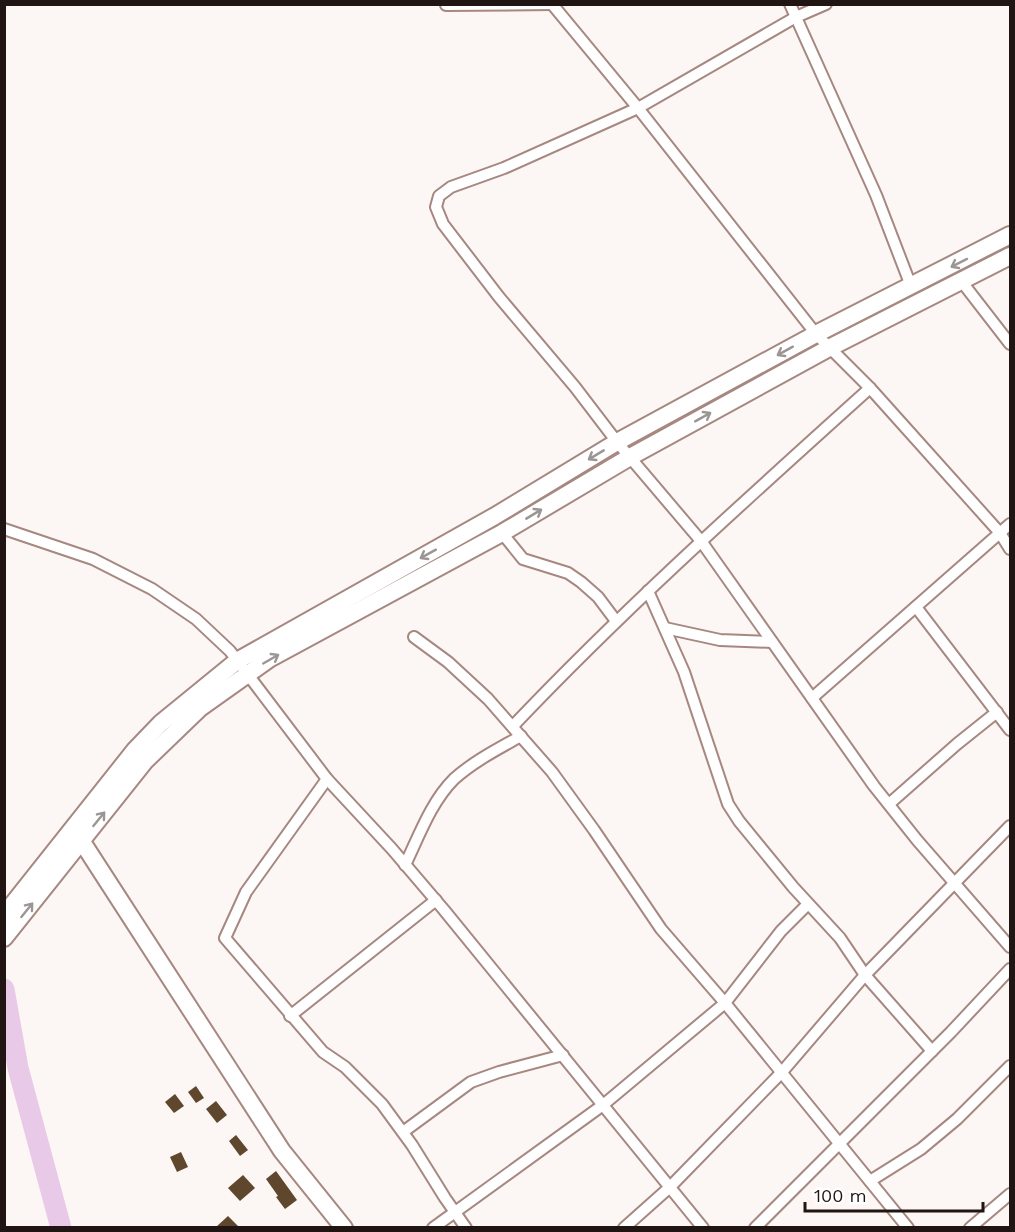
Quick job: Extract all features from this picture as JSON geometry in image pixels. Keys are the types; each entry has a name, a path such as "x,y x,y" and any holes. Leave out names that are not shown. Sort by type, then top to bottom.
{"main road":[{"path":"4,938 135,750 161,723 242,668 617,442 816,334 1011,235"},
{"path":"242,668 269,659 502,533 630,457 829,348 1011,256"},
{"path":"78,834 282,1151 344,1227"},
{"path":"4,915 47,874"}],"street":[{"path":"790,4 876,195 911,286"},
{"path":"826,4 796,17 638,108 504,168 452,187 439,196 436,207 443,224 499,297 701,541 889,804 954,884 1011,947"},
{"path":"446,5 552,5 638,108 816,334 870,388 1000,533 1011,549"},
{"path":"962,282 1011,344"},
{"path":"513,726 616,621 870,388"},
{"path":"812,698 1011,524"},
{"path":"4,529 93,559 152,590 196,619 230,651 327,779 436,900 703,1227"},
{"path":"502,533 523,559 568,573 582,582 598,597 616,621"},
{"path":"648,591 684,672 728,804 739,821 808,904 840,938 865,975 932,1051"},
{"path":"916,607 1011,730"},
{"path":"664,628 720,640 772,642"},
{"path":"414,638 447,662 488,699 521,735 552,772 594,830 661,929 725,1003 908,1227"},
{"path":"889,804 957,744 998,712"},
{"path":"405,865 431,809 452,781 475,762 521,735"},
{"path":"327,779 246,892 225,938 323,1052 345,1067 382,1104 466,1227"},
{"path":"624,1227 670,1186 782,1072 865,975 1011,826"},
{"path":"290,1016 436,900"},
{"path":"433,1227 603,1105 725,1003 781,931 808,904"},
{"path":"755,1227 1011,969"},
{"path":"403,1132 471,1082 563,1055"},
{"path":"870,1181 921,1149 957,1119 1011,1066"},
{"path":"970,1227 1011,1194"}],"building":[{"path":"196,1086 204,1098 196,1103 188,1092"},
{"path":"175,1094 184,1106 174,1113 165,1102"},
{"path":"216,1101 227,1115 217,1123 206,1109"},
{"path":"236,1135 248,1150 240,1156 229,1141"},
{"path":"181,1152 188,1167 177,1172 170,1157"},
{"path":"276,1171 297,1200 285,1209 266,1179"},
{"path":"243,1175 255,1188 240,1201 228,1188"},
{"path":"228,1216 239,1227 216,1227"}],"waterway":[{"path":"4,989 18,1068 61,1228"}]}
